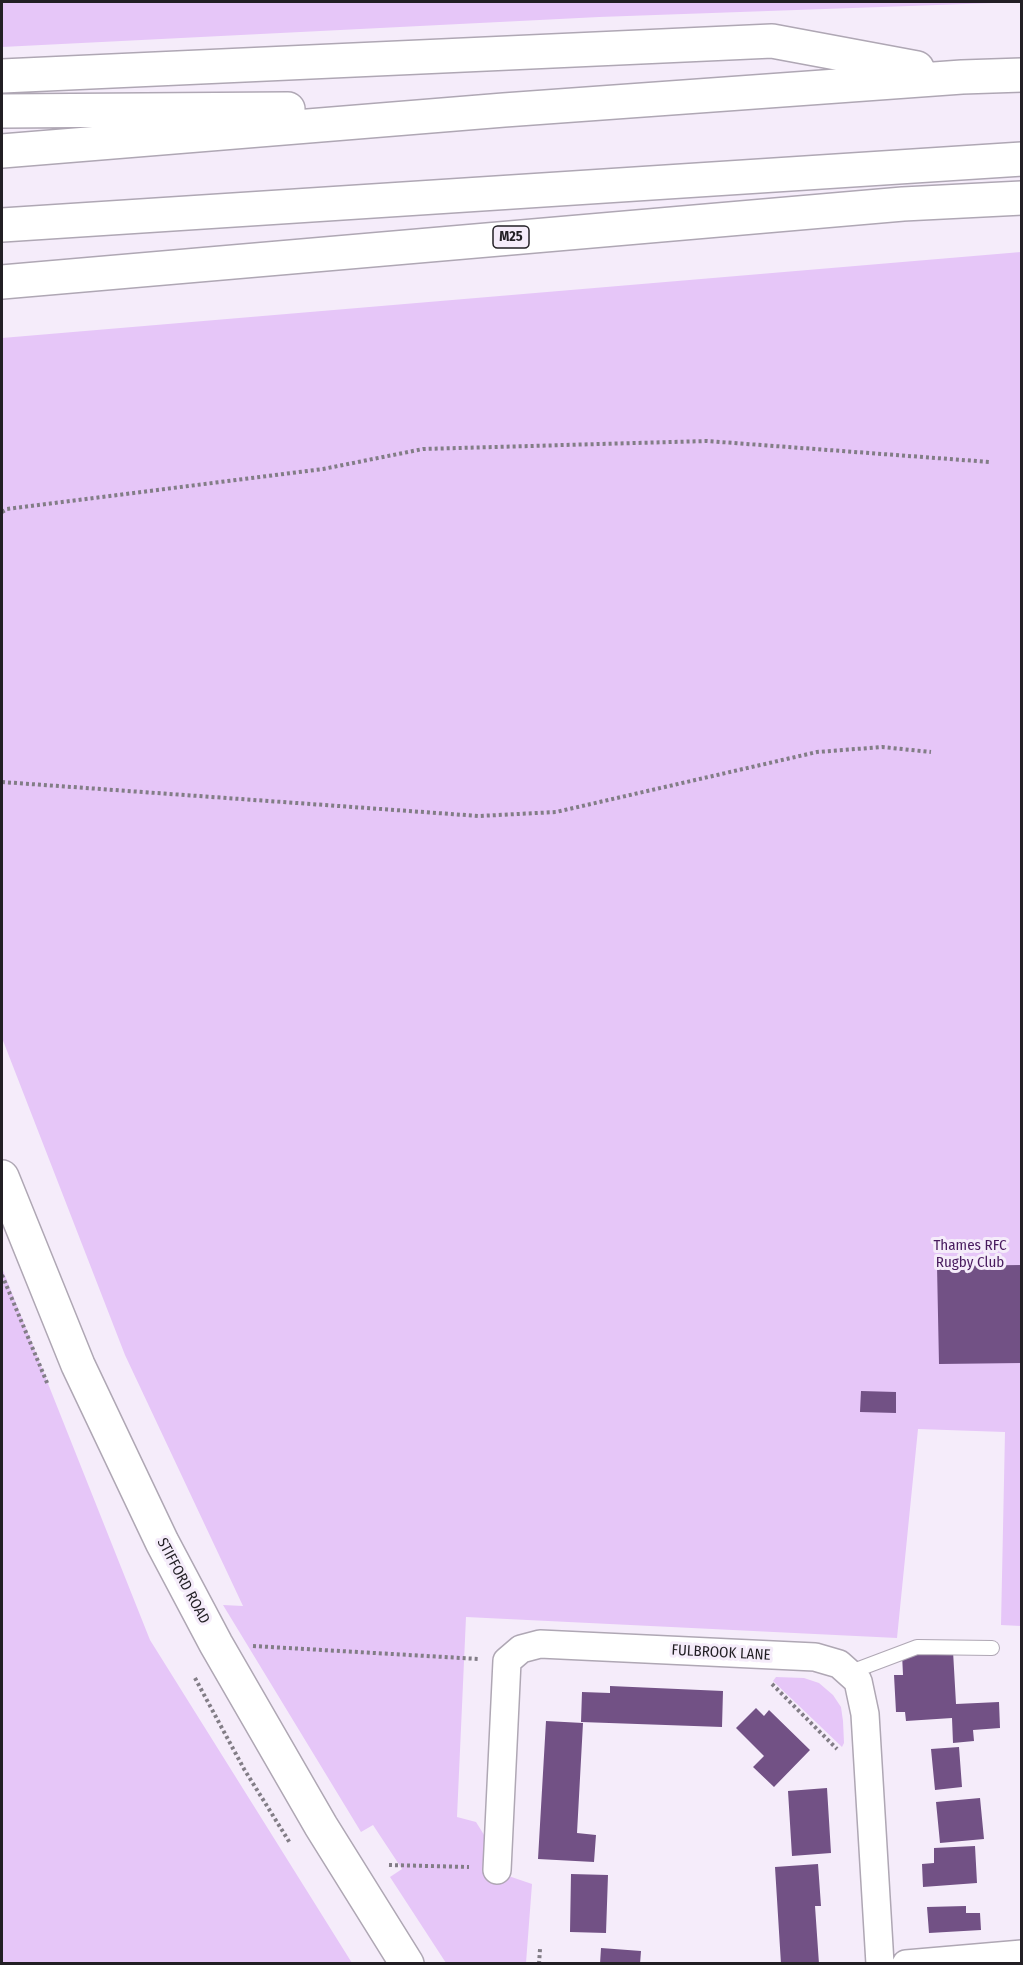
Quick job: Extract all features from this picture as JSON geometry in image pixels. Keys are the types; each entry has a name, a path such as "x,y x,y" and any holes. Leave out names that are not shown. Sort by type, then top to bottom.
{"main road":[{"path":"2,76 772,41 962,77"},
{"path":"2,151 504,110 962,77 1022,75"},
{"path":"2,111 504,110"},
{"path":"2,225 1022,159"},
{"name":"M25","path":"2,282 903,204 1022,198"},
{"path":"2,241 131,217"},
{"name":"STIFFORD ROAD","path":"2,1177 78,1365 162,1542 216,1644 309,1806 407,1964"}],"street":[{"name":"FULBROOK LANE","path":"507,1661 521,1649 540,1644 815,1657 839,1664 848,1672"},
{"path":"497,1870 507,1661"},
{"path":"848,1672 858,1681 865,1714 880,1964"},
{"path":"906,1964 1022,1954"}],"lane":[{"path":"848,1672 917,1647 992,1648"}],"path":[{"path":"2,512 7,509 323,469 423,449 707,441 990,462"},
{"path":"2,782 479,816 556,812 817,752 882,747 931,752"},
{"path":"247,1646 507,1661"},
{"path":"767,1679 842,1754"},
{"path":"389,1865 446,1864 497,1870"},
{"path":"539,1964 540,1949"}],"green space":[{"path":"2,2 1022,2 599,17 2,47"},
{"name":"Thames RFC Rugby Club","path":"1021,252 1021,1626 1001,1625 1005,1432 918,1429 897,1638 466,1617 457,1817 476,1822 486,1838 485,1868 532,1884 526,1963 446,1963 390,1877 402,1869 373,1825 361,1832 223,1605 243,1606 125,1355 2,1038 2,338"},
{"path":"2,1268 150,1640 352,1963 2,1963"},
{"path":"776,1677 804,1678 819,1683 833,1695 841,1707 844,1743 842,1747 773,1681"}],"building":[{"path":"1022,1265 1022,1363 939,1364 937,1266"},
{"path":"861,1391 896,1392 896,1413 860,1412"},
{"path":"953,1651 956,1704 999,1702 1000,1728 973,1730 974,1741 953,1743 952,1718 906,1721 905,1712 896,1712 894,1675 903,1675 902,1654"},
{"path":"610,1686 723,1691 722,1727 581,1722 582,1692 610,1693"},
{"path":"756,1708 764,1716 769,1710 810,1750 774,1787 753,1767 764,1756 736,1728"},
{"path":"546,1721 583,1723 577,1833 596,1835 594,1862 538,1859"},
{"path":"959,1747 962,1787 935,1790 931,1749"},
{"path":"827,1788 831,1853 792,1856 788,1791"},
{"path":"980,1798 984,1839 940,1843 936,1802"},
{"path":"975,1846 977,1883 923,1887 922,1864 934,1863 934,1848"},
{"path":"818,1864 821,1906 815,1906 819,1964 781,1964 775,1867"},
{"path":"571,1874 608,1875 606,1933 570,1932"},
{"path":"966,1906 966,1913 980,1913 981,1930 929,1933 927,1907"},
{"path":"601,1948 641,1951 640,1964 600,1964"}]}
